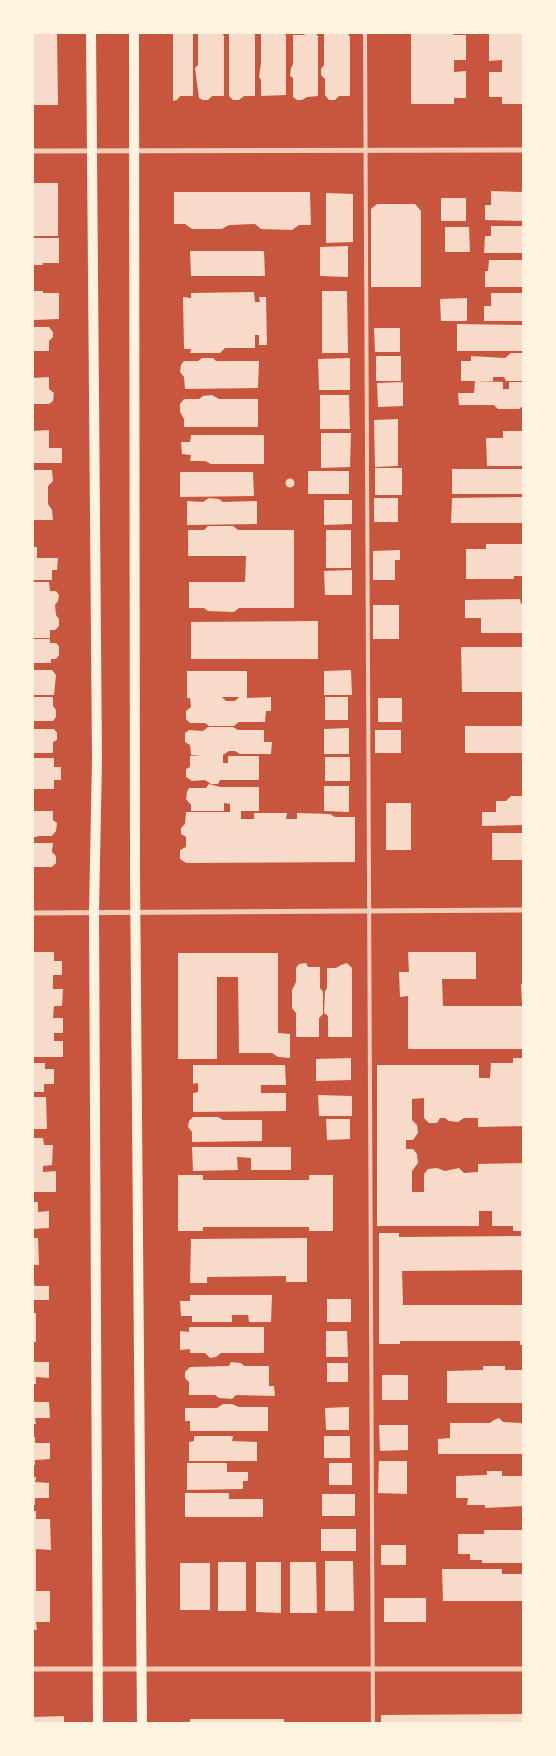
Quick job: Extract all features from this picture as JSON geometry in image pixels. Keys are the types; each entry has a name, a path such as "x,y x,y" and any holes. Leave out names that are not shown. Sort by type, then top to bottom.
{"main road":[{"path":"91,32 97,759 94,912 98,1724"},
{"path":"134,32 135,912 142,1724"}],"street":[{"path":"32,151 524,150"},
{"path":"32,913 524,910"},
{"path":"32,1669 524,1668"}],"lane":[{"path":"366,32 372,1724"}],"building":[{"path":"32,32 57,32 58,105 32,105"},
{"path":"173,32 193,32 193,96 180,96 177,100 173,101"},
{"path":"198,32 221,32 224,36 224,96 212,96 208,100 199,98 195,68 198,65"},
{"path":"229,32 253,32 255,35 255,96 244,96 239,100 233,100 229,96"},
{"path":"261,32 285,32 286,95 261,96 261,80 259,77"},
{"path":"307,32 315,33 318,36 318,96 297,100 293,97 293,78 290,76 293,64 293,35 304,35"},
{"path":"324,32 347,32 350,37 350,96 339,96 335,100 329,100 325,95 325,79 321,75 321,69 324,65"},
{"path":"411,32 454,32 453,35 466,35 466,60 454,60 454,72 466,71 466,98 454,98 454,104 411,104"},
{"path":"502,32 524,32 524,104 502,104 502,97 489,97 489,72 502,72 502,60 489,61 489,34 502,34"},
{"path":"32,183 58,183 58,236 32,236"},
{"path":"524,189 524,221 485,220 485,205 491,205 491,191 521,192"},
{"path":"174,192 310,192 311,225 299,225 292,230 261,229 255,224 229,225 222,229 192,229 185,224 174,224"},
{"path":"326,193 353,194 353,242 326,243"},
{"path":"441,198 466,198 466,221 441,221"},
{"path":"377,204 415,204 421,211 421,287 371,287 371,209"},
{"path":"491,226 524,226 524,253 484,253 485,236 491,236"},
{"path":"445,227 469,227 470,252 445,252"},
{"path":"34,238 59,238 59,263 32,265"},
{"path":"348,246 348,277 320,276 320,247"},
{"path":"190,251 264,251 265,276 191,276"},
{"path":"489,260 524,260 524,287 485,287 485,271 488,271"},
{"path":"32,291 59,293 59,319 34,320 34,315 32,315"},
{"path":"322,291 347,291 348,353 322,353"},
{"path":"254,292 255,302 260,302 259,297 266,297 267,345 259,345 259,335 255,335 255,348 225,348 220,353 190,353 191,349 184,349 183,297 191,298 191,293"},
{"path":"491,293 524,293 524,321 484,321 484,306 491,306"},
{"path":"467,298 467,321 441,321 440,299"},
{"path":"457,324 524,325 524,351 457,351"},
{"path":"32,327 49,327 53,332 53,337 49,341 49,351 32,351"},
{"path":"374,328 400,328 400,352 375,352"},
{"path":"511,353 524,353 524,381 506,381 504,377 493,377 493,381 461,381 461,361 471,361 471,356 505,358"},
{"path":"376,356 401,356 401,381 376,381"},
{"path":"202,358 213,358 216,361 259,361 258,388 185,389 184,377 180,372 181,365 184,361 198,361"},
{"path":"350,358 350,390 319,390 318,359"},
{"path":"49,377 49,389 54,393 53,401 49,404 32,404 32,378"},
{"path":"475,381 503,382 503,389 509,389 509,382 524,382 524,405 519,409 498,409 494,405 459,405 458,393 474,393"},
{"path":"403,382 403,406 378,407 377,383"},
{"path":"212,395 219,399 258,399 258,427 184,427 180,404 184,399 199,399 203,396"},
{"path":"320,395 349,395 350,429 320,429"},
{"path":"398,419 398,466 375,467 374,420"},
{"path":"49,430 49,448 62,448 62,463 32,463 32,431"},
{"path":"503,431 524,431 524,466 487,466 486,438 503,438"},
{"path":"321,433 351,433 350,467 321,468"},
{"path":"191,435 264,435 264,464 211,464 205,461 190,461 191,455 182,454 181,442 190,442"},
{"path":"375,468 402,468 402,495 375,495"},
{"path":"452,469 524,469 524,494 452,494"},
{"path":"32,470 52,470 53,481 48,486 48,504 52,510 53,520 32,520"},
{"path":"308,471 349,471 349,494 308,494"},
{"path":"180,472 253,472 254,496 180,497"},
{"path":"290,478 295,483 290,488 285,483"},
{"path":"524,497 524,523 451,523 452,498"},
{"path":"209,498 219,499 223,502 257,501 257,524 187,525 187,501 203,502"},
{"path":"374,498 398,498 398,522 374,522"},
{"path":"324,500 352,500 352,524 324,525"},
{"path":"208,526 233,526 238,530 294,530 294,608 239,608 234,612 189,608 189,582 245,582 246,556 188,556 188,530 204,530"},
{"path":"326,530 351,530 351,568 326,568"},
{"path":"486,544 524,544 524,576 514,576 514,579 466,579 466,549 486,549"},
{"path":"32,547 37,547 37,558 58,558 57,570 52,570 52,580 32,580"},
{"path":"400,550 400,560 395,560 395,580 373,580 373,551"},
{"path":"352,570 352,595 325,595 324,571"},
{"path":"32,582 49,582 50,591 56,591 59,595 55,605 59,626 55,630 50,630 50,638 32,638"},
{"path":"520,599 521,604 524,604 524,633 481,633 481,618 465,618 465,600"},
{"path":"373,605 399,605 399,639 373,639"},
{"path":"318,621 318,659 191,659 191,622"},
{"path":"32,639 50,639 50,643 56,643 59,646 59,655 56,659 51,659 51,663 32,663"},
{"path":"461,647 524,647 524,692 462,692"},
{"path":"32,670 52,670 56,675 54,695 32,695"},
{"path":"351,670 352,695 324,695 324,671"},
{"path":"187,671 247,671 247,698 271,697 271,711 266,711 265,722 239,722 234,726 209,726 205,723 190,723 186,719 186,711 191,707 190,698 187,698","holes":["222,697 239,697 235,701 226,701"]},
{"path":"32,697 53,697 56,717 53,721 32,721"},
{"path":"325,697 348,697 348,720 325,720"},
{"path":"378,698 402,698 402,722 378,722"},
{"path":"465,726 524,726 524,753 465,753"},
{"path":"208,727 264,730 264,742 272,742 271,754 240,754 235,751 229,751 223,755 223,763 228,763 228,756 259,756 259,780 220,780 218,784 211,784 205,780 192,781 186,777 186,769 190,767 190,756 202,755 191,755 190,745 185,742 185,733 189,730 203,731"},
{"path":"349,728 349,754 324,754 324,729"},
{"path":"32,729 54,729 57,733 57,740 53,742 53,753 32,753"},
{"path":"375,730 401,730 401,753 375,753"},
{"path":"325,757 350,757 350,781 325,781"},
{"path":"32,758 54,758 54,767 61,767 61,780 54,780 54,789 32,789"},
{"path":"209,784 220,787 259,787 259,811 241,811 241,819 254,819 254,813 287,813 286,819 297,819 297,813 355,817 355,862 186,863 180,859 180,850 186,847 186,837 181,834 181,828 185,824 186,812 230,812 230,804 224,803 224,811 191,811 191,805 186,799 189,788 206,788"},
{"path":"324,786 349,786 349,812 324,811"},
{"path":"511,796 522,796 524,798 524,825 482,826 482,812 496,812 496,801 506,801"},
{"path":"386,803 411,803 411,850 386,850"},
{"path":"32,811 53,811 53,820 57,823 56,831 52,836 32,838"},
{"path":"492,833 524,833 524,860 492,860"},
{"path":"32,843 53,843 52,852 56,856 56,863 52,867 32,867"},
{"path":"32,952 54,952 54,961 62,961 62,975 53,975 53,989 63,989 62,1006 54,1006 53,1018 63,1018 63,1033 54,1033 54,1041 63,1041 63,1057 32,1057"},
{"path":"408,952 476,952 476,979 442,979 443,1006 524,1006 524,1049 408,1049 408,996 400,997 399,972 409,972"},
{"path":"178,953 278,953 278,1033 290,1034 290,1058 278,1057 272,1053 239,1053 238,977 217,977 217,1059 178,1059"},
{"path":"306,963 308,967 320,967 323,1014 319,1018 319,1037 296,1037 296,1013 292,1008 292,990 296,982 296,968 299,964"},
{"path":"347,963 352,968 352,1037 328,1037 328,1016 324,1013 327,968 336,968"},
{"path":"521,984 524,984 524,1004 522,1004"},
{"path":"351,1058 351,1080 316,1081 316,1059"},
{"path":"513,1058 524,1058 524,1126 478,1127 478,1118 464,1118 458,1122 440,1118 437,1123 429,1123 424,1118 424,1098 412,1099 412,1120 417,1125 418,1133 413,1140 406,1140 406,1149 413,1149 417,1154 418,1163 412,1171 412,1192 424,1192 424,1174 428,1169 437,1168 445,1171 459,1168 464,1173 478,1172 478,1164 524,1163 524,1270 402,1271 403,1305 524,1305 524,1345 520,1345 520,1341 400,1341 400,1344 379,1344 379,1233 399,1233 399,1237 521,1236 521,1231 513,1231 513,1226 492,1226 492,1211 479,1211 479,1226 377,1226 377,1065 479,1065 479,1078 490,1078 491,1063 513,1063"},
{"path":"32,1063 45,1063 45,1069 54,1069 54,1084 44,1084 44,1092 32,1092"},
{"path":"193,1065 285,1065 286,1085 261,1085 261,1093 286,1093 286,1111 193,1112 193,1093 198,1092 198,1083 193,1084"},
{"path":"318,1095 352,1096 352,1116 319,1116"},
{"path":"32,1097 46,1097 47,1129 32,1129"},
{"path":"193,1117 218,1117 223,1120 262,1120 262,1141 192,1142 192,1132 188,1127 189,1121"},
{"path":"326,1119 350,1119 350,1139 327,1140"},
{"path":"32,1138 43,1138 44,1145 53,1145 52,1165 43,1166 43,1172 56,1171 56,1192 32,1192"},
{"path":"192,1147 291,1147 291,1170 251,1170 251,1158 237,1157 238,1170 193,1171"},
{"path":"178,1175 203,1175 203,1180 309,1180 309,1175 333,1175 333,1231 309,1231 309,1227 203,1227 203,1231 178,1231"},
{"path":"32,1202 38,1202 38,1212 49,1211 49,1228 32,1229"},
{"path":"32,1238 38,1238 39,1265 32,1265"},
{"path":"307,1238 307,1282 286,1282 286,1276 207,1277 207,1283 190,1283 191,1239"},
{"path":"32,1279 35,1286 49,1286 49,1300 34,1300 34,1307 32,1307"},
{"path":"190,1295 272,1295 271,1322 249,1322 248,1315 232,1315 232,1322 192,1322 192,1316 181,1316 180,1301 190,1301"},
{"path":"327,1299 351,1299 351,1322 327,1322"},
{"path":"32,1313 36,1313 36,1342 32,1342"},
{"path":"189,1327 264,1327 264,1353 221,1353 216,1357 210,1358 205,1353 190,1353 190,1349 180,1350 180,1331 189,1332"},
{"path":"326,1331 347,1331 348,1357 326,1357"},
{"path":"32,1355 34,1355 34,1362 49,1362 49,1378 36,1377 36,1384 32,1384"},
{"path":"231,1362 241,1363 244,1366 269,1366 269,1386 274,1386 275,1396 236,1395 232,1399 219,1398 215,1395 189,1395 189,1382 185,1378 185,1372 190,1367 229,1366"},
{"path":"327,1363 348,1363 348,1382 327,1382"},
{"path":"483,1366 505,1366 505,1370 524,1370 522,1403 447,1403 447,1371 483,1370"},
{"path":"382,1375 408,1375 408,1400 382,1400"},
{"path":"32,1393 34,1393 34,1402 49,1402 50,1418 35,1418 36,1424 32,1424"},
{"path":"223,1404 232,1404 239,1407 268,1407 268,1431 190,1431 190,1421 185,1421 185,1408 217,1408"},
{"path":"349,1407 349,1430 326,1430 325,1408"},
{"path":"499,1418 503,1422 521,1423 524,1426 524,1454 438,1454 438,1439 450,1438 450,1423 490,1423"},
{"path":"379,1425 408,1425 408,1450 380,1451"},
{"path":"194,1436 233,1436 232,1441 257,1442 257,1461 189,1461 189,1442 194,1441"},
{"path":"324,1436 350,1436 350,1458 324,1458"},
{"path":"32,1437 35,1437 35,1443 50,1443 50,1459 35,1460 35,1465 32,1465"},
{"path":"379,1461 407,1461 407,1494 378,1493"},
{"path":"187,1463 227,1463 227,1472 248,1472 248,1481 243,1481 243,1489 187,1490"},
{"path":"329,1463 352,1463 352,1485 329,1485"},
{"path":"487,1471 502,1471 502,1476 524,1476 524,1506 485,1508 485,1505 467,1505 468,1498 456,1498 456,1476 487,1475"},
{"path":"32,1477 36,1477 35,1482 49,1483 49,1498 35,1498 35,1505 32,1505"},
{"path":"185,1493 229,1493 229,1499 263,1499 263,1517 185,1517"},
{"path":"322,1494 355,1494 355,1516 322,1516"},
{"path":"32,1511 36,1511 36,1519 50,1519 51,1550 36,1549 36,1591 50,1591 50,1622 36,1622 37,1630 32,1630"},
{"path":"321,1529 356,1529 356,1551 321,1551"},
{"path":"484,1530 524,1530 524,1563 482,1563 482,1560 470,1560 470,1554 458,1554 458,1534 484,1534"},
{"path":"381,1545 406,1545 406,1565 381,1565"},
{"path":"325,1561 353,1561 354,1611 325,1611"},
{"path":"218,1562 246,1562 246,1611 218,1611"},
{"path":"256,1562 281,1562 281,1613 256,1612"},
{"path":"290,1562 316,1562 317,1613 290,1613"},
{"path":"180,1563 210,1563 210,1610 180,1610"},
{"path":"442,1569 502,1569 502,1574 524,1574 524,1601 443,1601"},
{"path":"384,1598 426,1598 426,1622 384,1622"},
{"path":"524,1714 524,1724 381,1724 381,1715"},
{"path":"64,1716 64,1724 32,1724 32,1717"},
{"path":"190,1719 284,1719 284,1724 190,1724"}]}
